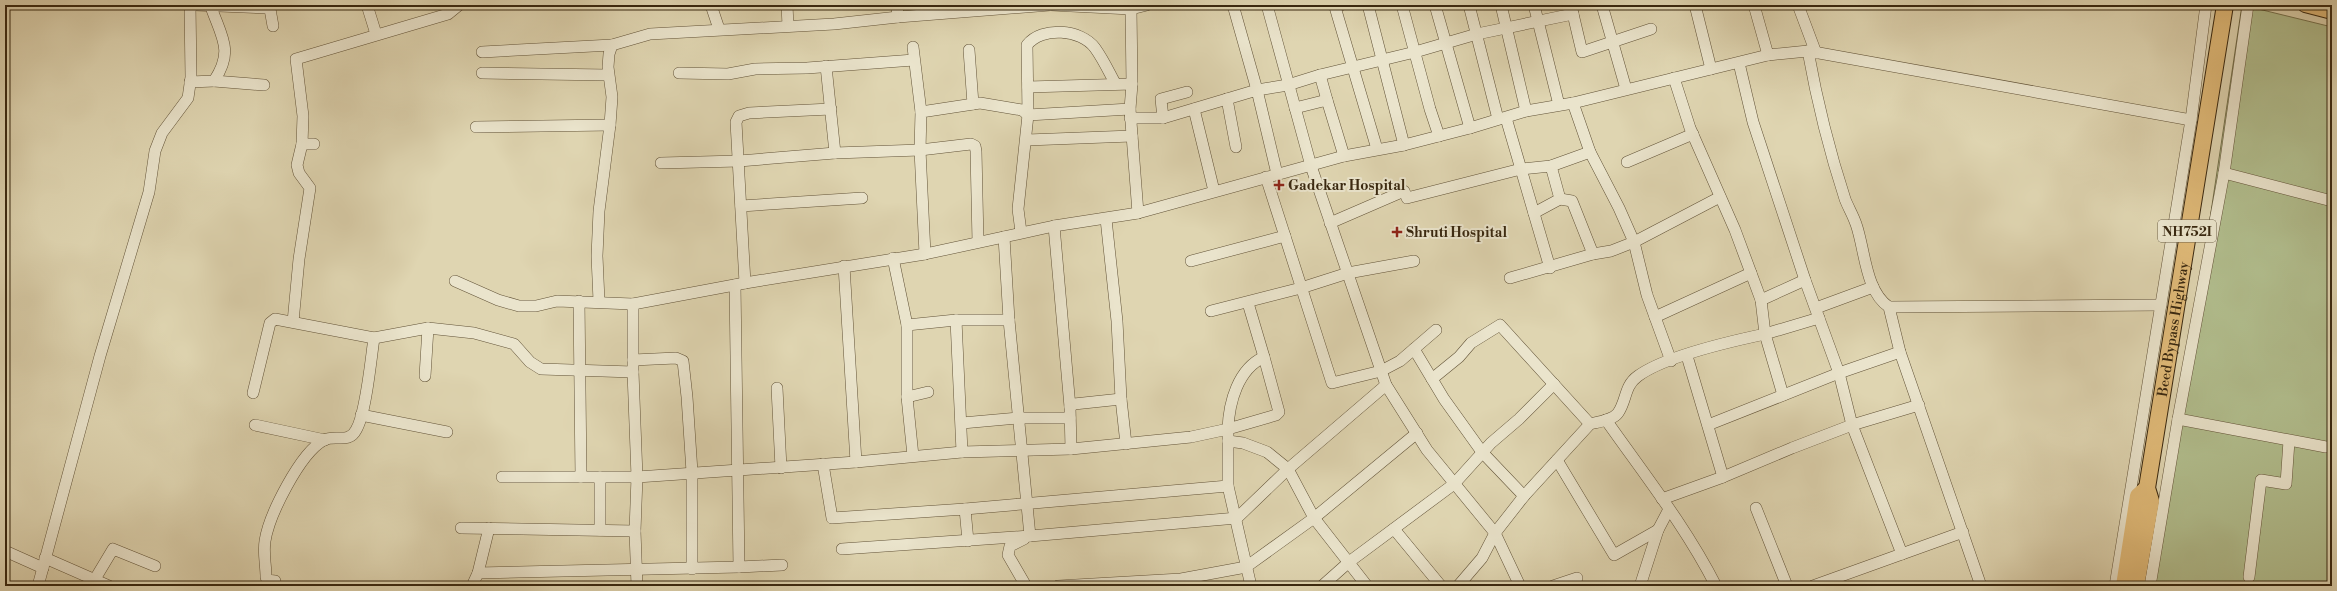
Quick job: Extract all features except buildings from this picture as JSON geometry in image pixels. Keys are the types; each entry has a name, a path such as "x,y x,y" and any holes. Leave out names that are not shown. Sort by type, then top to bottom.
{"highway":[{"name":"Beed Bypass Highway","path":"2136,586 2151,501 2149,473 2225,5"},
{"name":"Beed Bypass Highway","path":"2124,586 2138,496 2149,473"}],"main road":[{"path":"2305,5 2332,12"}],"street":[{"path":"38,586 100,356 149,192 155,151 162,133 188,98 190,82 190,5"},
{"path":"195,5 270,9 273,26"},
{"path":"367,5 376,34"},
{"path":"294,322 299,260 310,188 299,173 297,165 302,144 302,116 296,59 376,34 448,14 459,5"},
{"path":"711,5 719,29"},
{"path":"787,5 788,26"},
{"path":"897,5 898,17"},
{"path":"482,52 612,45 650,34 719,29 834,24 898,17 1051,5 1132,10 1147,5"},
{"path":"1233,5 1257,90 1277,174"},
{"path":"1267,5 1311,166 1386,385 1427,450 1495,533 1520,586"},
{"path":"1341,5 1336,7 1351,66 1377,149"},
{"path":"1368,5 1404,145"},
{"path":"1402,5 1439,136"},
{"path":"1435,5 1470,128"},
{"path":"1469,5 1502,118 1521,169 1550,268"},
{"path":"1501,5 1526,111"},
{"path":"1534,5 1559,105"},
{"path":"1602,5 1626,89"},
{"path":"1695,5 1710,69"},
{"path":"1754,5 1768,55"},
{"path":"1798,5 1812,52 1817,103 1846,200 1856,224 1873,286 1881,301 1889,307 2161,305"},
{"path":"2115,586 2191,120 2206,5"},
{"path":"2150,586 2178,419 2224,173 2248,5"},
{"path":"211,7 226,54 222,68 214,81"},
{"path":"921,112 973,104 1022,110 1028,115 1130,113 1163,118 1257,90 1288,85 1320,74 1415,52 1477,34 1538,22 1572,9 1582,52 1652,29"},
{"path":"1132,10 1132,84 1130,113 1138,213"},
{"path":"1021,232 1018,209 1020,179 1027,140 1027,45 1034,36 1047,33 1070,32 1094,47 1115,83"},
{"path":"599,302 597,256 599,211 610,125 612,97 608,75 609,54 612,45"},
{"path":"913,47 921,112 920,150 924,254"},
{"path":"969,50 973,104"},
{"path":"455,281 498,300 519,306 536,306 557,301 633,304 844,266 924,254 1021,232 1138,213 1344,156 1404,145 1470,128 1526,111 1573,103 1768,55 1812,52 2191,120"},
{"path":"679,73 728,74 755,69 914,60"},
{"path":"1739,63 1753,122 1805,280 1839,373 1852,425 1902,554"},
{"path":"826,66 834,153"},
{"path":"482,73 608,75"},
{"path":"1320,74 1326,100 1344,156"},
{"path":"1674,78 1693,134 1761,300 1765,334 1783,395"},
{"path":"190,82 214,81 264,85"},
{"path":"1028,87 1115,83 1132,84"},
{"path":"1163,118 1161,99 1187,92"},
{"path":"1227,99 1236,147"},
{"path":"1295,108 1326,100"},
{"path":"1573,103 1590,152 1620,208 1634,242 1647,296 1671,361"},
{"path":"739,567 741,206 736,122 740,116 749,113 831,109"},
{"path":"1194,109 1214,191"},
{"path":"476,126 610,125"},
{"path":"1627,162 1693,134"},
{"path":"1027,140 1132,136"},
{"path":"302,144 314,144"},
{"path":"661,163 739,160 834,153 920,150 971,144 975,146 978,242"},
{"path":"1330,223 1404,191 1407,198 1521,169 1551,166 1590,152"},
{"path":"1551,166 1560,199"},
{"path":"2224,173 2332,200"},
{"path":"1266,177 1332,383 1381,370 1400,361 1436,330"},
{"path":"1510,278 1550,268 1593,254 1611,251 1634,242 1720,197"},
{"path":"741,206 862,198"},
{"path":"1534,213 1560,199 1572,201 1593,254"},
{"path":"1106,219 1117,321 1121,399 1126,444"},
{"path":"1054,226 1072,449"},
{"path":"1191,261 1285,236"},
{"path":"1004,237 1009,320 1030,536"},
{"path":"893,258 907,325 907,397 913,456"},
{"path":"1211,310 1248,303 1348,273 1414,260"},
{"path":"844,266 856,462"},
{"path":"1655,317 1751,273"},
{"path":"1761,300 1805,280"},
{"path":"1458,586 1482,558 1495,533 1524,496 1590,424 1606,420 1618,413 1628,385 1638,376 1671,361 1765,334 1818,313 1873,286"},
{"path":"579,301 581,371 581,477"},
{"path":"502,477 637,478 692,472 781,468 962,452 1022,449 1072,449 1191,437 1228,430 1276,415 1279,412 1248,303"},
{"path":"633,304 633,372 637,478 635,531 637,586"},
{"path":"1889,307 1900,352 1981,586"},
{"path":"253,393 270,323 275,319 374,338 428,328 474,333 514,344 530,362 541,369 633,372"},
{"path":"907,325 956,320 1009,320"},
{"path":"956,320 962,423 962,452"},
{"path":"1432,379 1459,357 1471,343 1500,324 1590,424"},
{"path":"425,376 428,328"},
{"path":"255,425 325,440 352,436 359,425 374,338"},
{"path":"1414,349 1432,379 1482,452 1524,496"},
{"path":"1708,425 1839,373 1900,352"},
{"path":"1687,356 1723,477"},
{"path":"1251,586 1237,518 1228,486 1228,430 1232,404 1246,368 1264,357"},
{"path":"633,360 676,358 682,361 687,397 692,472 692,569"},
{"path":"1322,586 1349,562 1454,484 1482,452 1554,384"},
{"path":"842,549 968,541 1237,518 1288,469 1386,385"},
{"path":"777,388 781,468"},
{"path":"907,397 928,392"},
{"path":"1070,413 1074,404 1121,399"},
{"path":"1662,499 1723,477 1852,425 1919,406"},
{"path":"962,423 1070,413"},
{"path":"361,415 447,432"},
{"path":"2178,419 2326,448"},
{"path":"1606,420 1662,499 1705,565 1716,586"},
{"path":"1058,586 1182,583 1246,567 1314,518 1417,433"},
{"path":"276,586 275,581 267,580 266,577 264,542 273,511 300,466 312,450 325,440"},
{"path":"1228,441 1243,442 1267,452 1288,469 1314,518 1367,586"},
{"path":"2249,577 2261,480 2286,484 2289,441"},
{"path":"1557,460 1614,555 1658,530"},
{"path":"823,464 832,518 965,509 1228,486"},
{"path":"2133,470 2168,477"},
{"path":"600,477 600,530"},
{"path":"1756,508 1787,586"},
{"path":"965,509 968,541"},
{"path":"1643,586 1641,583 1658,530 1668,510"},
{"path":"461,528 635,531"},
{"path":"472,586 478,573 489,528"},
{"path":"1394,529 1441,586"},
{"path":"1813,586 1963,532"},
{"path":"1026,586 1008,555 1010,546 1030,536"},
{"path":"95,579 113,549 155,566"},
{"path":"5,551 95,579 109,586"},
{"path":"478,573 782,566"},
{"path":"1553,586 1577,578"}],"green space":[{"path":"2242,5 2332,27 2332,586 2155,586"}],"place":[{"name":"Gadekar Hospital","path":"1279,185"},
{"name":"Shruti Hospital","path":"1397,232"}]}
